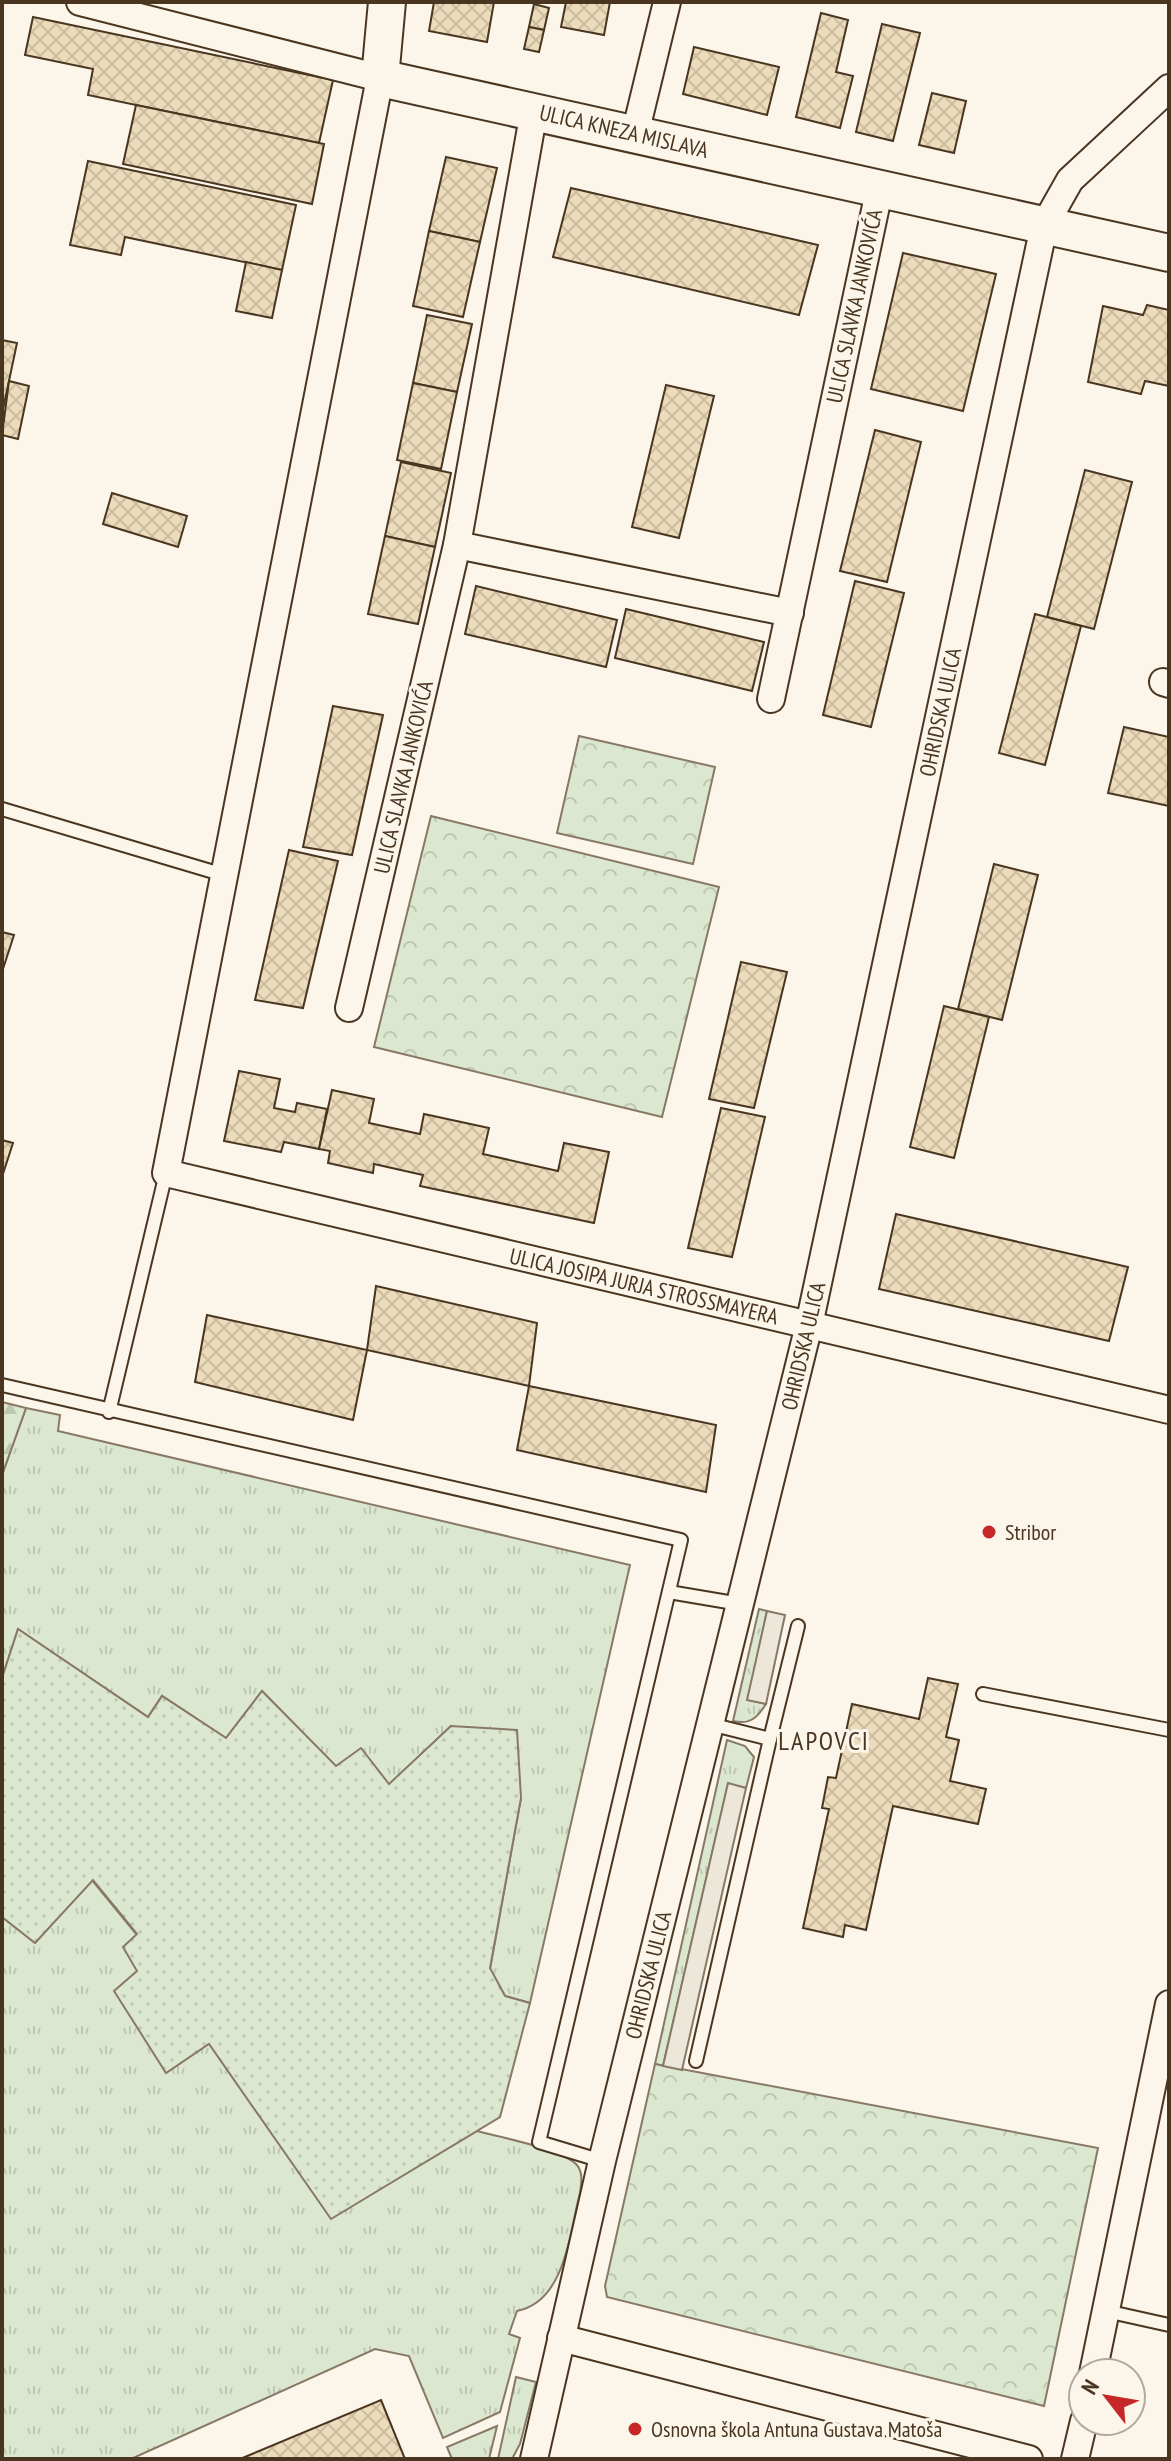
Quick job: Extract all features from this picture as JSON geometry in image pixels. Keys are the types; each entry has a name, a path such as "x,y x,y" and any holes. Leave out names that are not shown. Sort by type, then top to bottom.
{"main road":[{"path":"380,78 387,2"},
{"name":"ULICA KNEZA MISLAVA","path":"380,78 1169,253"}],"street":[{"name":"ULICA KNEZA MISLAVA","path":"80,2 136,8 380,78"},
{"path":"635,134 667,2"},
{"path":"166,1173 380,78"},
{"name":"OHRIDSKA ULICA","path":"534,2459 602,2161 809,1325 1044,226 1070,180 1169,88"},
{"name":"ULICA SLAVKA JANKOVIĆA","path":"349,1008 457,545 534,111"},
{"name":"ULICA SLAVKA JANKOVIĆA","path":"771,699 880,187"},
{"path":"457,545 790,613"},
{"name":"ULICA JOSIPA JURJA STROSSMAYERA","path":"166,1173 1169,1410"},
{"path":"1096,2357 1169,2004"},
{"path":"561,2338 1029,2459"},
{"path":"1075,2459 1080,2437"}],"lane":[{"path":"2,809 224,875"},
{"path":"109,1412 166,1173"},
{"path":"2,1385 109,1412 681,1540 539,2142 602,2161"},
{"path":"669,1592 740,1604"},
{"path":"696,2061 798,1626"},
{"path":"983,1694 1169,1730"},
{"path":"710,1724 770,1739"},
{"path":"1106,2311 1169,2325"}],"green space":[{"path":"579,736 715,767 693,864 557,833"},
{"path":"431,816 719,887 662,1117 374,1047"},
{"path":"2,1402 26,1408 2,1475"},
{"path":"26,1408 60,1415 58,1431 630,1565 530,2003 505,1996 490,1969 521,1798 451,1726 389,1785 336,1767 262,1691 226,1738 162,1696 148,1717 18,1629 2,1678 2,1475"},
{"path":"759,1609 767,1611 748,1700 766,1704 752,1719 733,1721"},
{"path":"18,1629 148,1717 162,1696 226,1738 262,1691 336,1766 361,1748 389,1784 451,1726 517,1730 521,1798 490,1968 505,1996 530,2003 500,2117 331,2219 209,2044 166,2073 114,1991 137,1971 123,1947 137,1934 93,1880 35,1943 2,1917 2,1678"},
{"path":"727,1740 745,1746 754,1757 746,1788 728,1784 663,2066 655,2064"},
{"path":"92,1880 137,1935 138,1971 166,2072 209,2043 331,2218 477,2131 562,2155 579,2168 580,2193 556,2280 533,2305 517,2311 509,2334 520,2338 500,2412 443,2438 409,2356 375,2349 131,2459 2,2459 2,1917 35,1943"},
{"path":"655,2064 1098,2148 1044,2406 607,2297 605,2286"},
{"path":"516,2377 536,2382 520,2444 512,2459 498,2459"},
{"path":"497,2426 489,2459 452,2459 447,2447"}],"shaded area":[{"path":"767,1611 785,1615 766,1704 747,1700"},
{"path":"728,1783 746,1788 682,2070 663,2066"}],"building":[{"path":"434,2 494,2 487,42 429,31"},
{"path":"566,2 610,2 604,35 561,27"},
{"path":"534,4 549,8 544,30 529,27"},
{"path":"821,13 848,20 836,72 853,76 840,128 796,117"},
{"path":"33,17 333,80 319,143 88,95 93,69 25,55"},
{"path":"882,24 920,33 893,141 856,132"},
{"path":"529,27 544,30 539,52 524,49"},
{"path":"694,47 779,67 767,115 683,94"},
{"path":"932,93 966,101 954,153 919,145"},
{"path":"136,105 324,144 312,204 123,164"},
{"path":"446,157 497,168 480,242 429,231"},
{"path":"88,161 296,205 282,270 125,237 121,255 70,245"},
{"path":"571,188 818,245 799,315 553,257"},
{"path":"429,231 480,242 463,317 413,306"},
{"path":"903,253 996,274 963,411 871,389"},
{"path":"246,262 282,270 272,318 236,311"},
{"path":"1147,305 1169,310 1169,386 1145,381 1141,394 1088,382 1103,306 1143,315"},
{"path":"427,315 472,324 457,392 413,383"},
{"path":"2,340 17,343 2,414"},
{"path":"9,381 29,386 18,439 2,435"},
{"path":"413,383 457,392 441,469 397,460"},
{"path":"666,385 714,396 679,538 632,527"},
{"path":"875,430 921,442 887,582 840,571"},
{"path":"401,462 451,473 435,547 385,536"},
{"path":"1085,470 1132,482 1094,629 1047,617"},
{"path":"112,493 187,516 178,547 103,524"},
{"path":"385,536 435,547 418,624 368,614"},
{"path":"855,581 904,593 871,727 823,715"},
{"path":"476,586 617,620 606,667 465,634"},
{"path":"626,609 764,642 752,691 615,658"},
{"path":"1035,614 1081,626 1045,765 999,753"},
{"path":"333,706 383,715 352,855 303,847"},
{"path":"1124,727 1169,737 1169,806 1108,793"},
{"path":"289,850 338,861 303,1008 255,1000"},
{"path":"994,864 1038,875 1002,1020 958,1009"},
{"path":"2,932 14,935 2,972"},
{"path":"741,962 787,972 754,1108 709,1099"},
{"path":"944,1006 989,1017 954,1158 910,1147"},
{"path":"239,1071 280,1079 274,1108 295,1112 297,1103 327,1109 319,1149 284,1142 281,1152 224,1141"},
{"path":"332,1090 374,1099 369,1123 420,1134 424,1114 489,1128 483,1154 558,1171 564,1143 609,1152 594,1223 420,1186 423,1175 374,1164 373,1173 328,1163 330,1151 319,1149"},
{"path":"721,1108 765,1117 732,1257 688,1248"},
{"path":"2,1140 13,1143 2,1177"},
{"path":"896,1214 1128,1267 1109,1341 879,1289"},
{"path":"376,1286 537,1323 529,1386 367,1350"},
{"path":"207,1315 367,1350 353,1420 195,1382"},
{"path":"529,1386 716,1425 706,1492 517,1450"},
{"path":"928,1678 958,1684 946,1737 959,1740 950,1781 986,1789 978,1824 893,1806 866,1930 845,1925 843,1937 803,1928 829,1809 822,1808 828,1777 836,1778 852,1704 919,1719"},
{"path":"381,2400 405,2459 240,2459"}],"place":[{"name":"Stribor","path":"989,1532"},
{"name":"Osnovna škola Antuna Gustava Matoša","path":"635,2429"}],"district":[{"name":"LAPOVCI","path":"824,1741"}]}
